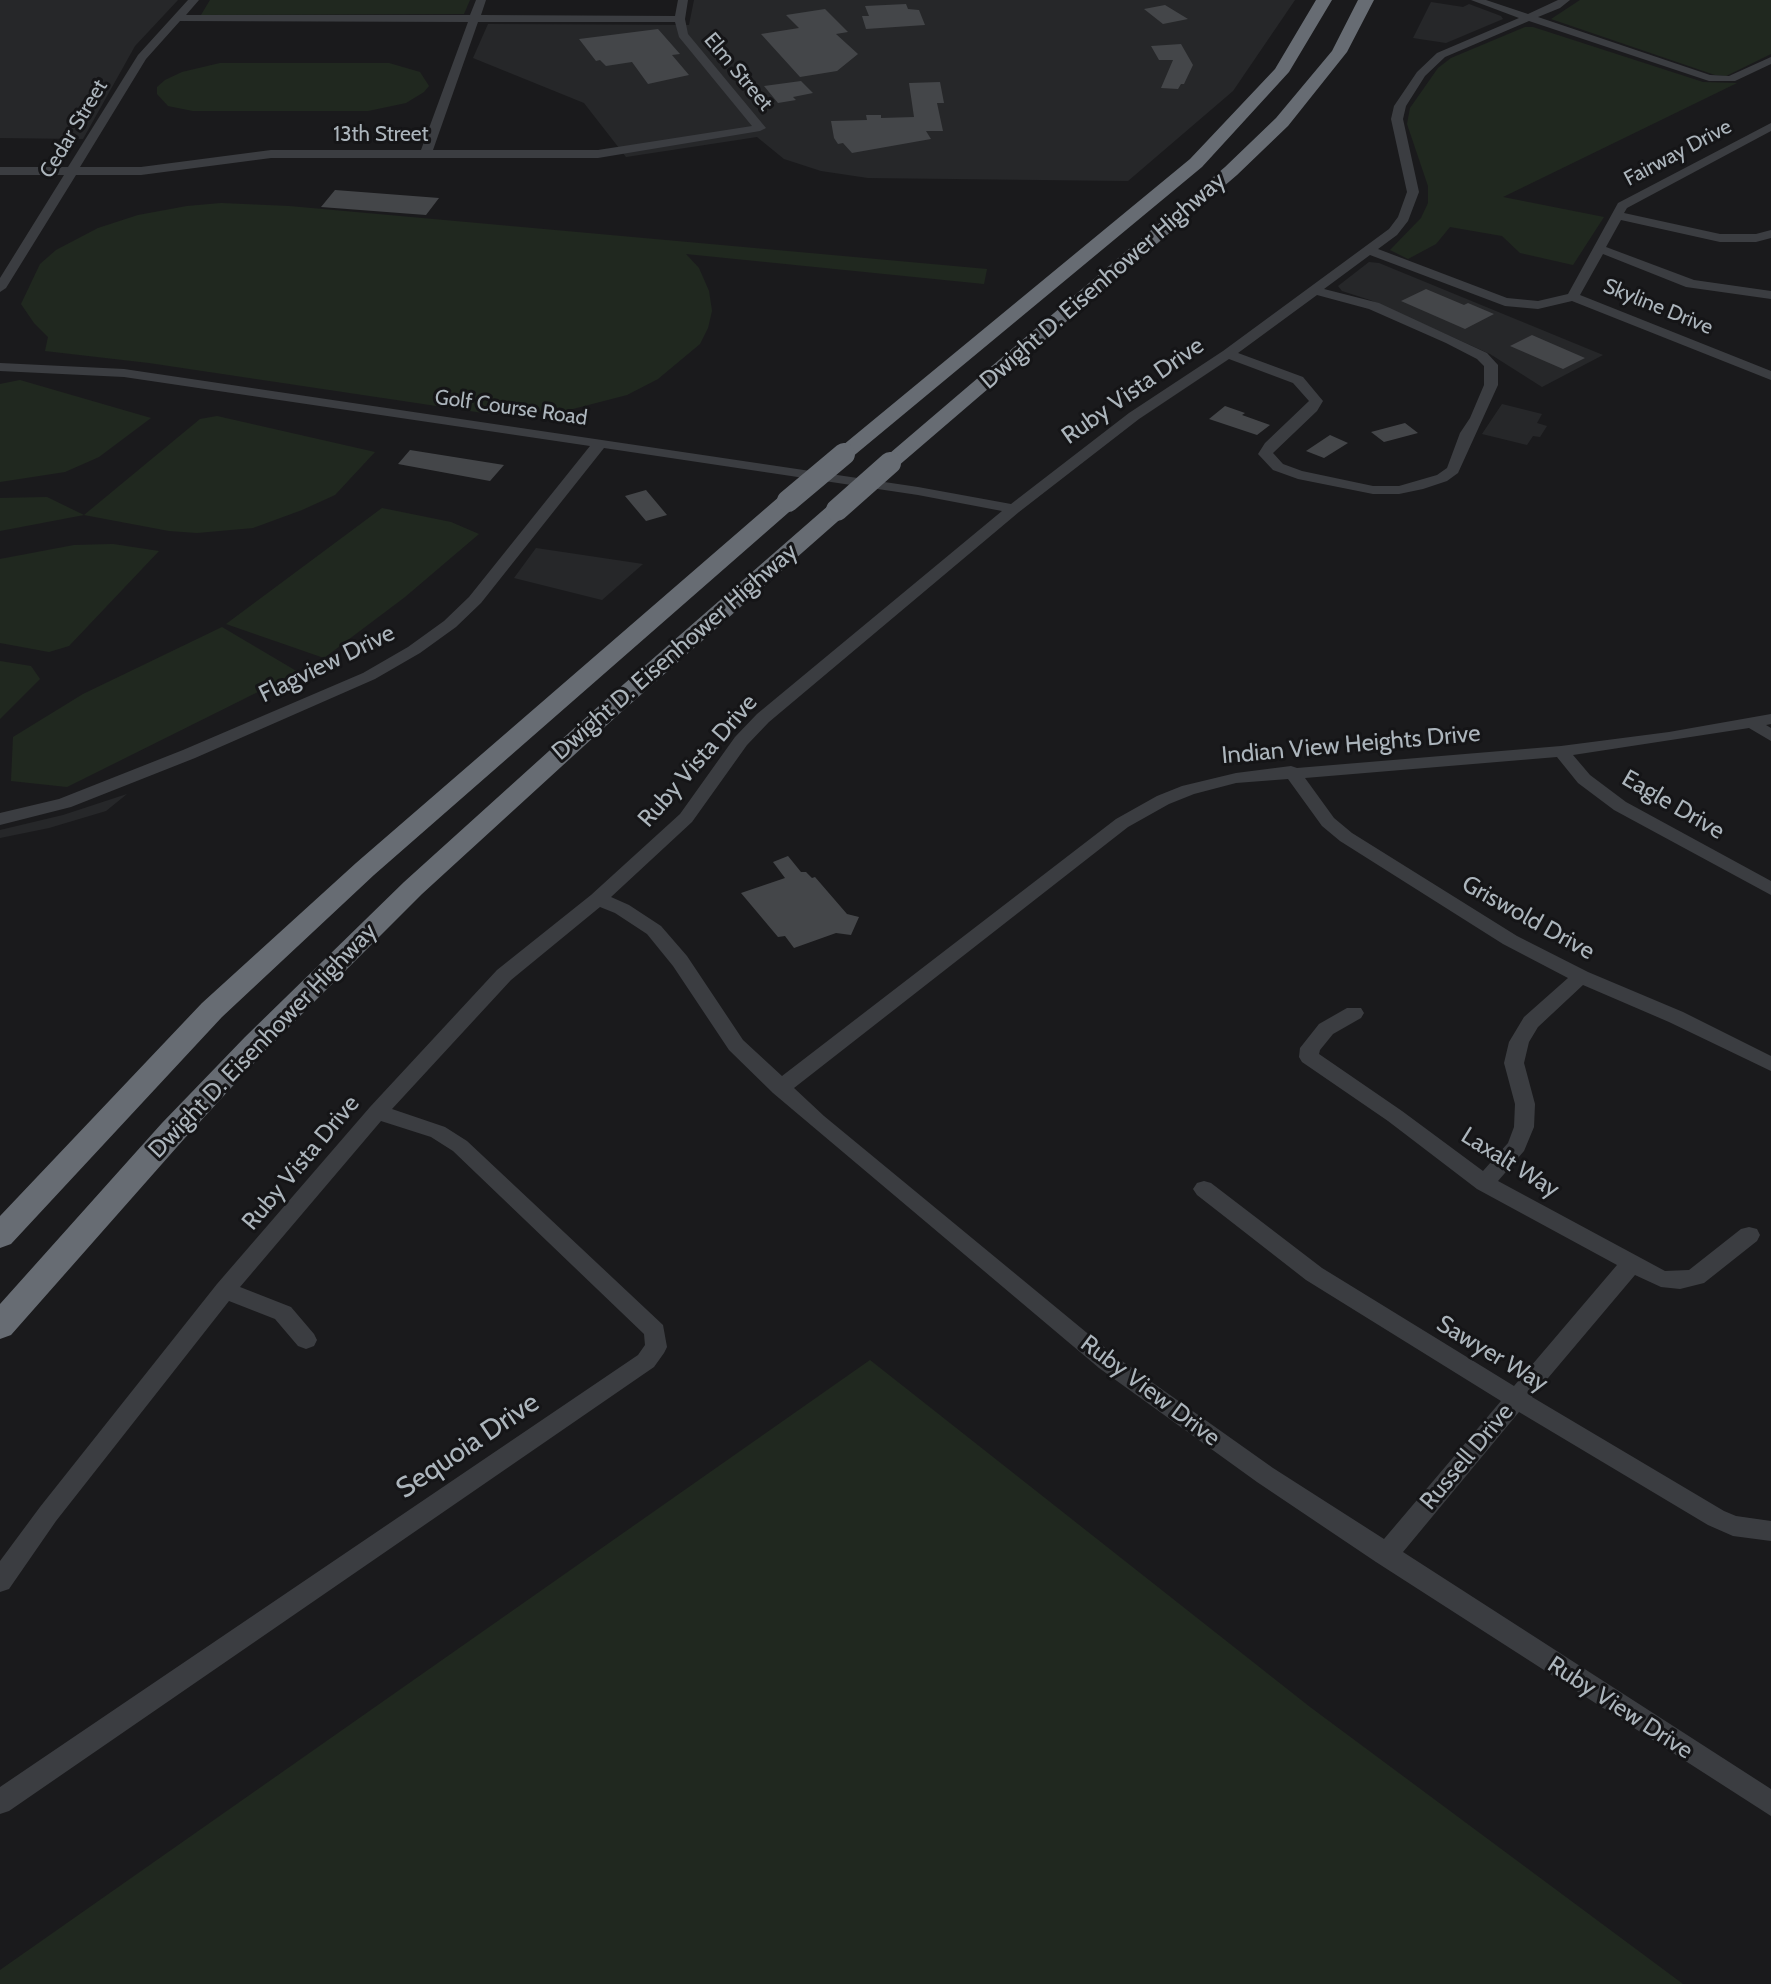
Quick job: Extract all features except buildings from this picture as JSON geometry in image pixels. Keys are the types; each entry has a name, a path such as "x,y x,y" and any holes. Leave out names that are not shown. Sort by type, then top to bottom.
{"highway":[{"name":"Dwight D. Eisenhower Highway","path":"0,1236 212,1010 375,860 788,501 1196,163 1280,72 1324,0"},
{"name":"Dwight D. Eisenhower Highway","path":"0,1326 173,1131 413,888 610,709 890,463 1248,155 1316,83 1339,52 1366,0"}],"street":[{"name":"Cedar Street","path":"0,288 5,272 72,171 142,57 194,0"},
{"path":"426,154 481,0"},
{"name":"Elm Street","path":"682,0 680,19 683,36 760,128"},
{"path":"1476,0 1697,74 1720,79 1731,79 1769,62"},
{"name":"Ruby Vista Drive","path":"0,1581 48,1514 225,1290 377,1112 504,975 598,899 686,818 741,741 763,718 1014,509 1134,416 1228,354 1393,232 1411,204 1412,182 1397,119 1399,107 1421,74 1441,55 1530,18 1564,0"},
{"path":"180,18 680,19"},
{"name":"Fairway Drive","path":"1573,298 1622,206 1771,125"},
{"name":"13th Street","path":"0,171 153,170 271,154 598,154 760,128"},
{"path":"1617,215 1720,238 1756,238 1771,234"},
{"path":"1599,248 1691,284 1771,295"},
{"name":"Skyline Drive","path":"1368,250 1505,303 1538,306 1573,298 1771,376"},
{"path":"1228,354 1298,380 1316,401 1265,454 1278,467 1298,475 1350,486 1386,490 1418,486 1442,478 1453,470 1467,433 1491,386 1491,365 1482,356 1451,340 1374,306 1314,290"},
{"name":"Golf Course Road","path":"0,367 124,373 884,486 1014,509"},
{"name":"Flagview Drive","path":"0,819 65,803 189,754 369,676 414,650 450,624 475,600 600,443"},
{"path":"884,486 966,508 978,517 988,531"},
{"path":"1762,721 1771,736"},
{"name":"Indian View Heights Drive","path":"780,1088 1122,823 1163,800 1213,782 1291,771 1561,751 1762,721"},
{"name":"Eagle Drive","path":"1561,751 1584,779 1620,806 1771,888"},
{"name":"Griswold Drive","path":"1291,771 1328,822 1354,843 1510,940 1581,977 1676,1017 1771,1064"},
{"name":"Ruby View Drive","path":"598,899 622,909 654,930 680,961 736,1045 780,1088 1107,1362 1244,1461 1385,1555 1771,1804"},
{"path":"1484,1183 1517,1146 1524,1127 1525,1104 1514,1063 1519,1042 1531,1022 1581,977"},
{"name":"Laxalt Way","path":"1354,1013 1326,1029 1310,1048 1309,1057 1395,1116 1484,1183 1661,1279 1680,1281 1696,1277 1749,1235"},
{"name":"Sequoia Drive","path":"0,1802 646,1361 656,1347 655,1331 460,1146 438,1132 377,1112"},
{"name":"Sawyer Way","path":"1204,1189 1314,1274 1515,1399 1716,1518 1733,1526 1771,1531"},
{"name":"Russell Drive","path":"1385,1555 1631,1264"},
{"path":"225,1290 283,1313 306,1340"}],"shaded area":[{"path":"0,0 178,0 135,46 83,139 0,138"},
{"path":"210,0 470,0 464,14 201,15"},
{"path":"694,0 1295,0 1233,91 1128,181 868,178 821,171 784,159 757,137 626,157 584,103 473,58 488,24 689,25"},
{"path":"1580,0 1771,0 1771,54 1726,76 1715,75 1551,19"},
{"path":"1431,2 1463,7 1469,4 1503,19 1446,43 1413,38"},
{"path":"1525,27 1533,27 1703,82 1737,83 1503,197 1604,217 1573,265 1520,253 1502,236 1450,227 1436,244 1408,259 1390,250 1421,218 1428,203 1428,186 1407,124 1410,108 1438,68 1451,58"},
{"path":"220,63 389,63 420,72 429,86 406,103 368,111 193,111 168,106 157,94 157,87 165,80 182,72"},
{"path":"221,203 289,206 987,269 984,284 686,254 699,268 709,291 712,311 700,344 658,379 627,395 569,410 490,414 149,363 45,351 48,337 21,304 40,264 56,250 98,228 138,215"},
{"path":"1369,262 1379,263 1603,355 1542,387 1490,354 1370,300 1342,291 1338,286"},
{"path":"20,380 151,418 99,457 65,472 0,482 0,384"},
{"path":"1502,404 1542,414 1537,423 1547,426 1540,437 1533,436 1527,445 1482,434"},
{"path":"217,416 375,452 335,495 253,528 197,533 169,531 84,515 200,419"},
{"path":"47,497 84,515 0,531 0,498"},
{"path":"382,508 451,522 479,534 405,597 324,658 226,624"},
{"path":"113,544 159,551 69,646 49,652 0,643 0,559 74,545"},
{"path":"536,548 643,564 602,600 514,578"},
{"path":"222,627 298,672 67,787 11,781 13,737 83,694"},
{"path":"0,661 31,666 40,679 0,719"},
{"path":"127,794 106,811 49,828 0,838 0,830 63,815"},
{"path":"870,1360 1310,1707 1683,1984 0,1984 0,1970"}]}
